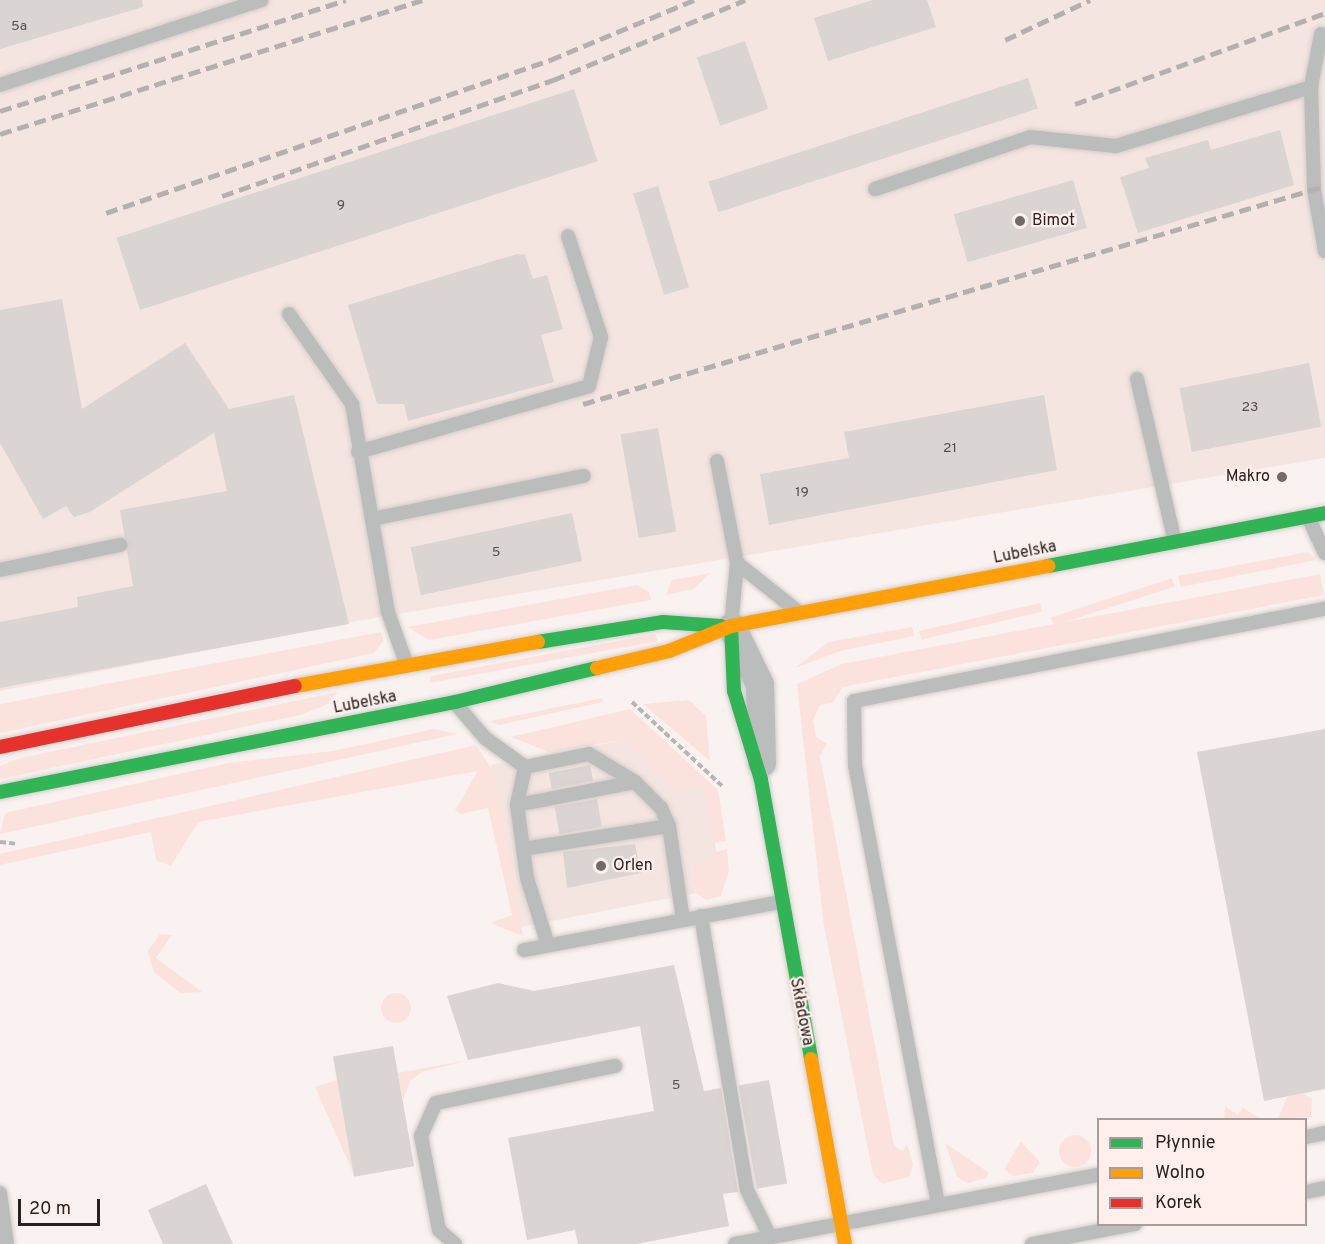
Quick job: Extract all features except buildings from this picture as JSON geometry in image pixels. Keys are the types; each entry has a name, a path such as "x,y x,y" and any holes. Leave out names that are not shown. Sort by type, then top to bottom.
{"street":[{"name":"Lubelska","path":"0,792 454,702 669,651 731,626 1325,513"},
{"name":"Lubelska","path":"0,747 406,663 663,622 731,626"},
{"name":"Składowa","path":"731,626 760,685 761,780 780,902 845,1244"}],"lane":[{"path":"0,85 262,0"},
{"path":"1321,34 1311,87 1314,189 1325,251"},
{"path":"874,189 1030,137 1116,146 1311,87"},
{"path":"358,452 589,386 601,337 568,236"},
{"path":"289,314 352,404 358,452 388,612 406,663"},
{"path":"1137,379 1175,542"},
{"path":"717,461 737,563 731,626"},
{"path":"372,519 584,476"},
{"path":"1308,516 1325,553"},
{"path":"0,570 120,545"},
{"path":"737,563 799,613"},
{"path":"938,1204 855,766 854,701 1325,609"},
{"path":"454,702 484,738 525,767 590,754 635,782 661,808 669,826 683,920"},
{"path":"525,767 517,805 523,849 548,945"},
{"path":"517,805 635,782"},
{"path":"523,849 669,826"},
{"path":"524,950 780,902"},
{"path":"701,916 747,1190 770,1237"},
{"path":"455,1244 439,1230 420,1136 436,1102 615,1066"},
{"path":"1307,1137 1325,1133"},
{"path":"735,1244 840,1222 1097,1175"},
{"path":"1307,1192 1325,1188"},
{"path":"0,1193 7,1244"},
{"path":"1032,1244 1125,1226"}],"path":[{"path":"632,702 723,787"},
{"path":"0,842 18,844"}],"shaded area":[{"path":"0,0 1325,0 1325,458 357,621 0,691"},
{"path":"1308,552 1316,560 1181,587 1178,576"},
{"path":"710,573 694,589 666,595 672,580"},
{"path":"1320,574 1324,595 843,687 832,703 820,705 813,720 816,737 827,744 820,756 894,1146 903,1151 907,1144 913,1165 909,1177 882,1184 873,1174 824,927 797,684 842,664"},
{"path":"1172,578 1175,587 1054,626 1051,617"},
{"path":"637,585 649,592 651,600 429,640 407,627"},
{"path":"1040,603 1042,612 921,640 919,631"},
{"path":"912,627 914,636 840,651 795,668 828,642"},
{"path":"381,632 383,641 374,653 0,733 0,704"},
{"path":"655,634 658,641 429,683 431,676"},
{"path":"338,692 326,705 300,715 0,779 0,766 20,758"},
{"path":"602,698 603,702 499,725 490,721"},
{"path":"689,700 706,716 710,761 643,704"},
{"path":"630,709 718,790 726,841 714,843 703,785 676,791 624,740 549,752 511,737"},
{"path":"434,729 457,734 0,834 5,813 228,763 333,751"},
{"path":"624,740 676,790 703,785 718,859 691,864 696,893 521,927 491,765"},
{"path":"476,745 494,772 523,936 490,923 512,915 488,808 460,814 455,810 478,771 198,822 171,866 156,860 151,832 0,865 0,854"},
{"path":"727,849 729,871 721,896 706,900 696,893 691,864 717,859 716,852"},
{"path":"160,934 172,935 156,958 202,992 180,993 154,972 148,951"},
{"path":"396,993 407,997 411,1008 407,1019 396,1023 385,1019 381,1008 385,997"},
{"path":"468,1060 422,1072 410,1081 403,1101 398,1073"},
{"path":"337,1080 355,1177 315,1087"},
{"path":"1303,1093 1312,1099 1311,1117 1278,1118 1287,1097"},
{"path":"1225,1106 1238,1115 1243,1108 1259,1118 1224,1118"},
{"path":"1075,1135 1086,1140 1091,1151 1086,1162 1075,1167 1064,1162 1059,1151 1064,1140"},
{"path":"1021,1142 1040,1162 1033,1173 1013,1176 1004,1169"},
{"path":"945,1143 988,1172 987,1178 968,1183 957,1177"}],"railway":[{"path":"0,111 346,0"},
{"path":"0,134 422,0"},
{"path":"106,213 550,60 694,0"},
{"path":"222,196 553,80 745,0"},
{"path":"1005,40 1090,0"},
{"path":"1075,104 1325,13"},
{"path":"583,404 1325,186"}],"traffic: fast":[{"path":"1048,566 1325,513"},
{"path":"538,642 663,622 721,626"},
{"path":"731,626 734,691 761,780 811,1059"},
{"path":"0,792 455,702 597,668"}],"traffic: slow":[{"path":"597,668 669,651 731,626 1048,566"},
{"path":"295,686 538,642"},
{"path":"811,1059 845,1244"}],"traffic: jam":[{"path":"0,747 295,686"}],"place":[{"name":"Bimot","path":"1020,221"},
{"name":"Makro","path":"1282,477"},
{"name":"Orlen","path":"601,866"}]}
